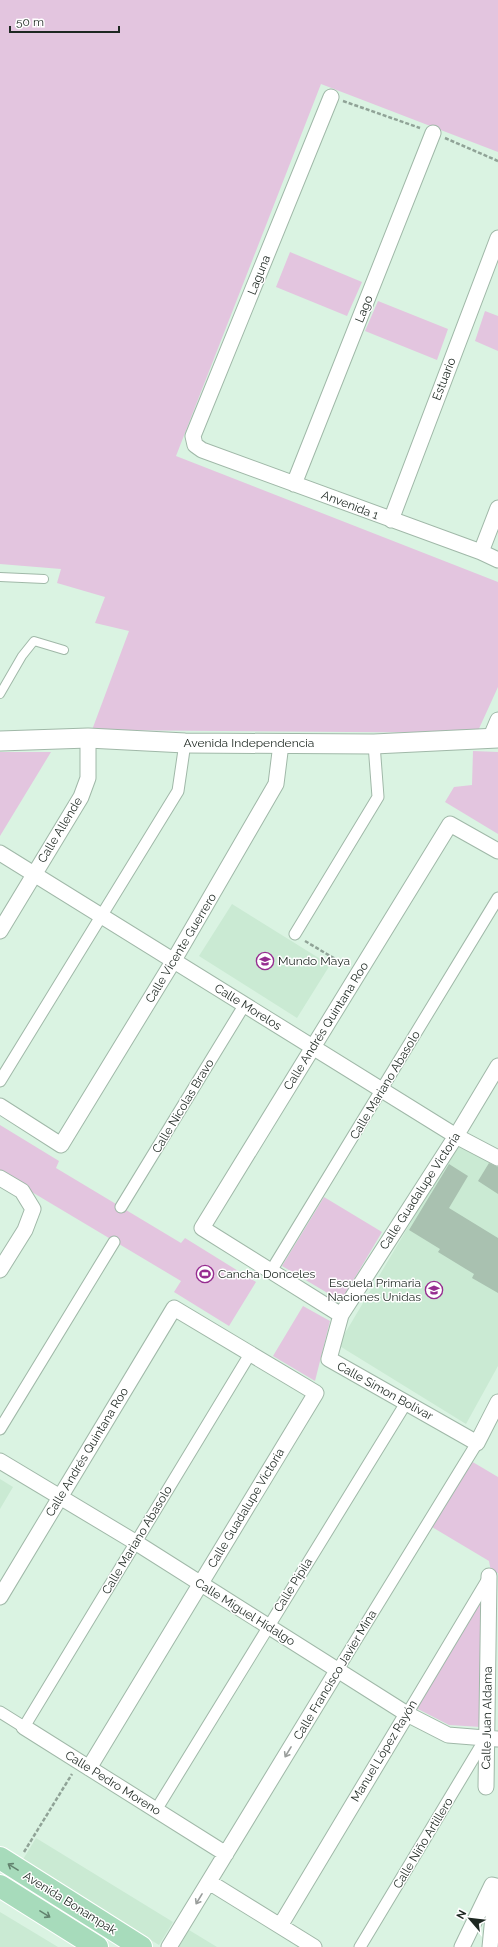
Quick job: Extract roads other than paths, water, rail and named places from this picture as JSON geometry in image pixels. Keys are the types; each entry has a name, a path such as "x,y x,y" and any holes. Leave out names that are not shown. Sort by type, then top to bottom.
{"main road":[{"name":"Avenida Bonampak","path":"7,1863 141,1947"},
{"name":"Avenida Bonampak","path":"0,1886 97,1947"}],"street":[{"name":"Laguna","path":"202,450 195,445 193,436 332,97"},
{"name":"Lago","path":"294,484 433,133"},
{"name":"Estuario","path":"391,520 498,238"},
{"name":"Anvenida 1","path":"202,450 481,552 498,560"},
{"path":"481,552 498,508"},
{"path":"494,738 498,720"},
{"name":"Avenida Independencia","path":"0,741 88,738 185,743 374,744 494,738"},
{"name":"Calle Allende","path":"0,931 81,797 88,778 88,738"},
{"path":"0,1080 178,791 185,743"},
{"name":"Calle Vicente Guerrero","path":"0,1106 61,1145 174,960 276,784 281,744"},
{"path":"295,934 378,797 374,744"},
{"name":"Calle Andrés Quintana Roo","path":"271,1272 202,1228 450,824 498,851"},
{"name":"Calle Morelos","path":"0,852 456,1136 498,1158"},
{"name":"Calle Mariano Abasolo","path":"271,1272 498,898"},
{"name":"Calle Nicolas Bravo","path":"121,1207 245,1004"},
{"name":"Calle Guadalupe Victoria","path":"340,1315 456,1136 498,1066"},
{"path":"0,1178 22,1191 33,1209 25,1230 0,1270"},
{"path":"0,1429 114,1242"},
{"path":"271,1272 340,1315"},
{"name":"Calle Andrés Quintana Roo","path":"0,1597 174,1308 250,1354"},
{"name":"Calle Simon Bolivar","path":"340,1315 329,1359 477,1443"},
{"name":"Calle Mariano Abasolo","path":"24,1727 250,1354"},
{"name":"Calle Guadalupe Victoria","path":"84,1765 200,1583 316,1393 250,1354"},
{"name":"Calle Francisco Javier Mina","path":"170,1947 337,1670 477,1443 498,1402"},
{"name":"Calle Pípila","path":"156,1810 406,1403"},
{"name":"Calle Miguel Hidalgo","path":"0,1461 135,1542 406,1714 448,1735 492,1739"},
{"name":"Manuel López Rayón","path":"280,1926 489,1576"},
{"name":"Calle Juan Aldama","path":"486,1787 492,1739 489,1576"},
{"name":"Calle Pedro Moreno","path":"0,1712 226,1854"},
{"name":"Calle Niño Artillero","path":"360,1947 492,1739"},
{"path":"209,1882 314,1947"},
{"path":"462,1947 492,1885 496,1886 490,1947"}],"lane":[{"path":"0,577 44,579"},
{"path":"0,694 22,656 34,641 64,650"}],"place":[{"name":"Mundo Maya","path":"265,961"},
{"name":"Cancha Donceles","path":"205,1274"},
{"name":"Escuela Primaria Naciones Unidas","path":"434,1290"}]}
